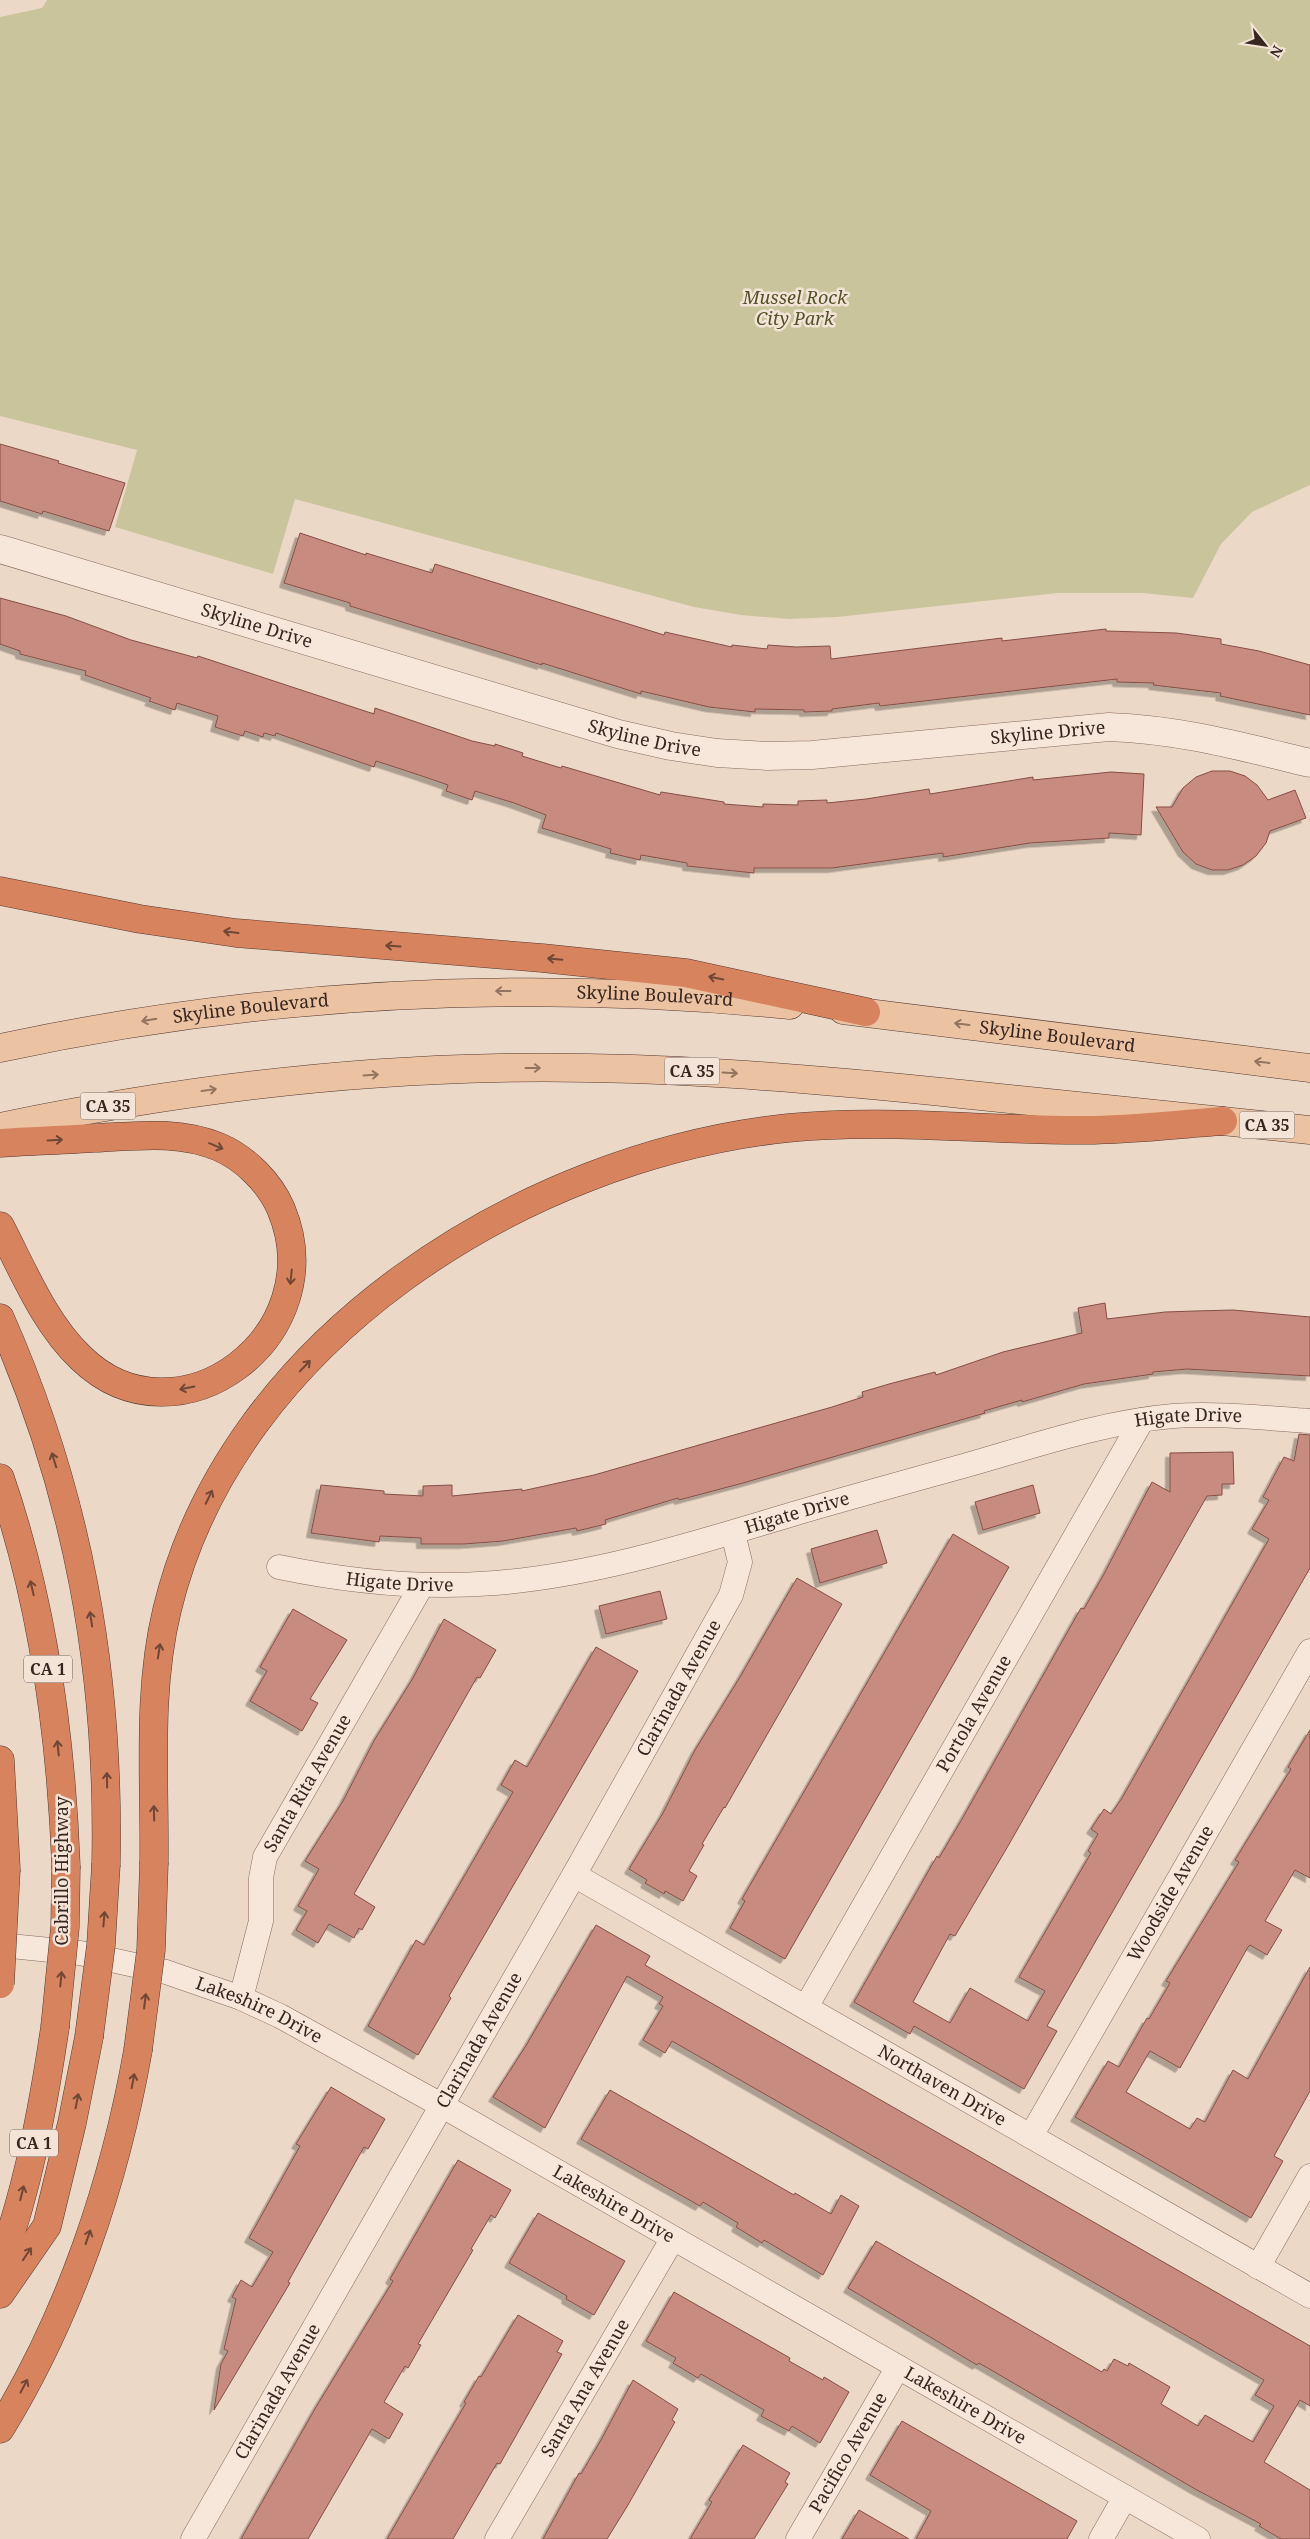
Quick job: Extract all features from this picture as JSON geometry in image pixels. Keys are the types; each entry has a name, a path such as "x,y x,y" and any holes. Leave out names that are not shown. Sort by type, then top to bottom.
{"highway":[{"path":"0,891 140,919 236,933 551,958 686,973 866,1012"},
{"path":"0,2429 46,2342 82,2257 119,2140 138,2050 150,1950 154,1862 154,1714 158,1661 174,1584 201,1514 240,1445 285,1386 354,1319 393,1286 432,1258 491,1222 571,1184 655,1154 744,1134 790,1128 848,1125 962,1125 1088,1130 1223,1121"},
{"path":"0,1226 34,1290 63,1338 93,1368 105,1376 132,1387 163,1391 194,1386 223,1375 252,1355 265,1341 276,1326 289,1291 292,1255 285,1219 278,1202 252,1170 221,1148 194,1139 163,1135 2,1138"},
{"path":"0,1318 44,1429 71,1522 86,1588 103,1714 106,1773 106,1864 102,1946 89,2036 72,2123 47,2226 0,2294"},
{"name":"Cabrillo Highway","path":"0,1478 32,1587 50,1682 61,1779 66,1866 65,1928 55,2027 31,2157 16,2215 0,2265"},
{"path":"0,1760 6,1869 0,1984"}],"main road":[{"name":"Skyline Boulevard","path":"0,1048 108,1027 209,1011 314,1000 416,993 619,993 717,998 866,1012 1310,1068"},
{"name":"CA 35","path":"2,1138 110,1106 230,1088 344,1076 500,1068 642,1069 746,1074 1310,1130"}],"street":[{"name":"Skyline Drive","path":"0,549 572,722 671,746 717,753 812,756 1109,727 1153,728 1196,735 1310,763"},
{"name":"Higate Drive","path":"279,1568 339,1578 422,1586 495,1583 569,1574 733,1533 792,1514 1061,1439 1142,1420 1220,1415 1310,1421"},
{"name":"Portola Avenue","path":"806,2007 1142,1420"},
{"name":"Clarinada Avenue","path":"193,2539 574,1875 731,1595 740,1562 733,1533"},
{"name":"Santa Rita Avenue","path":"241,1998 261,1921 261,1878 265,1857 422,1586"},
{"name":"Woodside Avenue","path":"1031,2136 1310,1651"},
{"name":"Northaven Drive","path":"574,1875 1310,2296"},
{"name":"Lakeshire Drive","path":"0,1945 80,1953 166,1972 241,1998 314,2034 442,2105 1198,2539"},
{"path":"1258,2266 1310,2176"},
{"name":"Santa Ana Avenue","path":"497,2539 673,2238"},
{"name":"Pacifico Avenue","path":"798,2539 898,2367"},
{"path":"1101,2539 1125,2497"}],"green space":[{"name":"Mussel Rock City Park","path":"47,0 1310,0 1310,485 1252,512 1221,544 1193,598 1142,593 1058,593 837,617 789,619 741,615 694,607 295,499 273,574 115,527 137,450 0,416 0,17 42,8"}],"building":[{"path":"0,444 125,483 109,531 43,511 42,514 0,501"},
{"path":"300,533 366,555 366,553 432,573 435,564 664,635 665,632 732,647 732,645 767,649 768,645 796,647 830,646 831,659 1002,638 1002,641 1106,629 1106,631 1176,633 1221,639 1221,644 1259,651 1310,665 1310,715 1220,696 1221,693 1153,685 1154,683 1117,682 1117,679 880,706 879,703 832,709 832,711 804,712 804,710 755,709 755,712 709,707 641,691 641,694 350,606 350,603 284,583"},
{"path":"0,598 66,616 131,640 197,658 198,656 374,714 375,708 472,741 495,746 495,744 523,753 522,756 660,795 661,792 724,802 724,804 763,807 763,804 798,805 798,801 827,800 827,803 866,799 929,789 930,794 1033,777 1033,780 1111,772 1144,774 1141,835 1109,833 1109,838 1030,843 943,857 943,853 832,868 754,868 754,873 687,866 687,863 641,855 640,860 610,853 611,849 542,828 546,815 514,803 475,791 472,800 446,791 448,785 416,774 376,761 374,767 276,733 275,736 264,733 263,737 245,731 243,736 215,727 218,716 177,703 175,710 149,701 151,698 85,675 86,671 20,654 20,651 0,644"},
{"path":"1212,771 1230,771 1245,776 1257,785 1268,800 1295,790 1306,818 1270,831 1266,843 1256,856 1243,865 1228,870 1212,870 1196,864 1183,852 1156,807 1172,807 1183,788 1196,777"},
{"path":"1105,1303 1107,1319 1165,1312 1233,1310 1310,1317 1310,1376 1187,1369 1153,1372 1153,1374 1084,1384 984,1411 985,1413 743,1483 679,1500 678,1498 605,1520 606,1524 577,1531 576,1528 503,1541 464,1544 421,1544 421,1538 380,1536 379,1542 311,1533 321,1485 384,1491 384,1494 423,1496 423,1486 452,1485 452,1496 522,1489 522,1491 594,1475 832,1407 863,1397 862,1392 889,1384 935,1372 936,1375 1003,1352 1082,1333 1078,1308"},
{"path":"1299,1434 1310,1435 1310,1568 1047,2026 1057,2031 1024,2089 914,2026 910,2034 854,2002 937,1856 939,1858 962,1819 1081,1608 1084,1609 1152,1482 1170,1492 1170,1453 1233,1452 1234,1484 1222,1484 1222,1495 1207,1496 1008,1846 955,1936 950,1934 913,2002 950,2023 970,1988 1028,2021 1045,1991 1019,1977 1091,1853 1088,1851 1098,1834 1091,1829 1104,1809 1111,1814 1122,1798 1269,1539 1252,1529 1269,1500 1263,1497 1284,1457 1294,1461"},
{"path":"1033,1485 1040,1513 983,1530 975,1502"},
{"path":"877,1530 887,1563 820,1583 811,1549"},
{"path":"953,1534 1009,1567 785,1959 730,1928 745,1901 742,1899"},
{"path":"797,1578 842,1604 725,1808 702,1844 704,1845 689,1871 697,1876 683,1901 665,1891 664,1894 645,1883 647,1880 629,1869 663,1813 695,1750"},
{"path":"660,1591 667,1619 606,1634 599,1606"},
{"path":"293,1609 347,1640 310,1699 318,1703 302,1731 250,1701 267,1671 260,1667"},
{"path":"444,1619 496,1650 480,1678 477,1677 354,1894 375,1907 362,1930 359,1928 354,1938 329,1924 318,1943 296,1930 307,1911 298,1906 319,1869 305,1861 343,1801 375,1739 413,1678"},
{"path":"596,1647 638,1671 449,1996 451,1998 418,2055 368,2026 416,1940 424,1945 513,1792 501,1785 515,1760 527,1767"},
{"path":"1310,1730 1310,1878 1295,1870 1265,1921 1282,1930 1267,1955 1250,1945 1248,1947 1180,2068 1150,2051 1126,2092 1190,2129 1197,2118 1205,2122 1233,2070 1248,2079 1310,1967 1310,2091 1274,2156 1283,2161 1251,2218 1075,2117 1108,2061 1119,2067 1147,2018 1149,2019 1170,1983 1166,1981 1239,1862 1235,1860 1291,1769 1288,1767"},
{"path":"596,1925 650,1956 645,1965 1310,2346 1310,2406 1300,2400 1264,2462 1310,2490 1310,2539 1281,2539 1259,2526 1261,2524 1195,2489 979,2363 977,2365 848,2288 876,2241 1102,2372 1104,2369 1107,2371 1114,2359 1128,2366 1129,2363 1170,2387 1161,2404 1198,2426 1205,2415 1253,2442 1274,2406 1255,2395 1264,2380 672,2041 665,2053 643,2040 663,2006 659,2004 663,1997 627,1976 545,2128 493,2097 527,2044"},
{"path":"331,2087 385,2119 368,2149 364,2147 288,2282 290,2283 214,2410 221,2364 228,2351 224,2349 236,2299 232,2297 241,2280 252,2287 273,2252 249,2238 300,2146 296,2144"},
{"path":"610,2090 794,2195 795,2193 831,2214 841,2195 859,2206 823,2275 764,2240 762,2243 736,2227 738,2223 703,2202 700,2206 581,2139"},
{"path":"458,2160 511,2190 495,2218 491,2215 471,2249 473,2250 418,2344 421,2345 408,2368 405,2366 384,2402 403,2414 389,2439 372,2429 308,2539 241,2539 316,2407 393,2281 390,2279"},
{"path":"538,2213 625,2261 594,2315 566,2299 567,2296 509,2263"},
{"path":"674,2292 790,2358 789,2361 823,2380 824,2377 849,2392 820,2443 792,2426 789,2431 761,2416 764,2410 701,2374 698,2378 673,2363 676,2358 646,2341"},
{"path":"518,2315 563,2341 557,2352 562,2354 500,2464 497,2463 453,2539 387,2539 466,2403 464,2402 479,2376 481,2377"},
{"path":"633,2380 678,2409 672,2420 675,2422 607,2539 543,2539 579,2473 581,2474 601,2440"},
{"path":"902,2421 1077,2521 1067,2539 916,2539 931,2511 870,2475"},
{"path":"743,2445 790,2473 785,2482 788,2484 754,2539 690,2539 712,2502 709,2500"},
{"path":"859,2510 909,2539 842,2539"}]}
